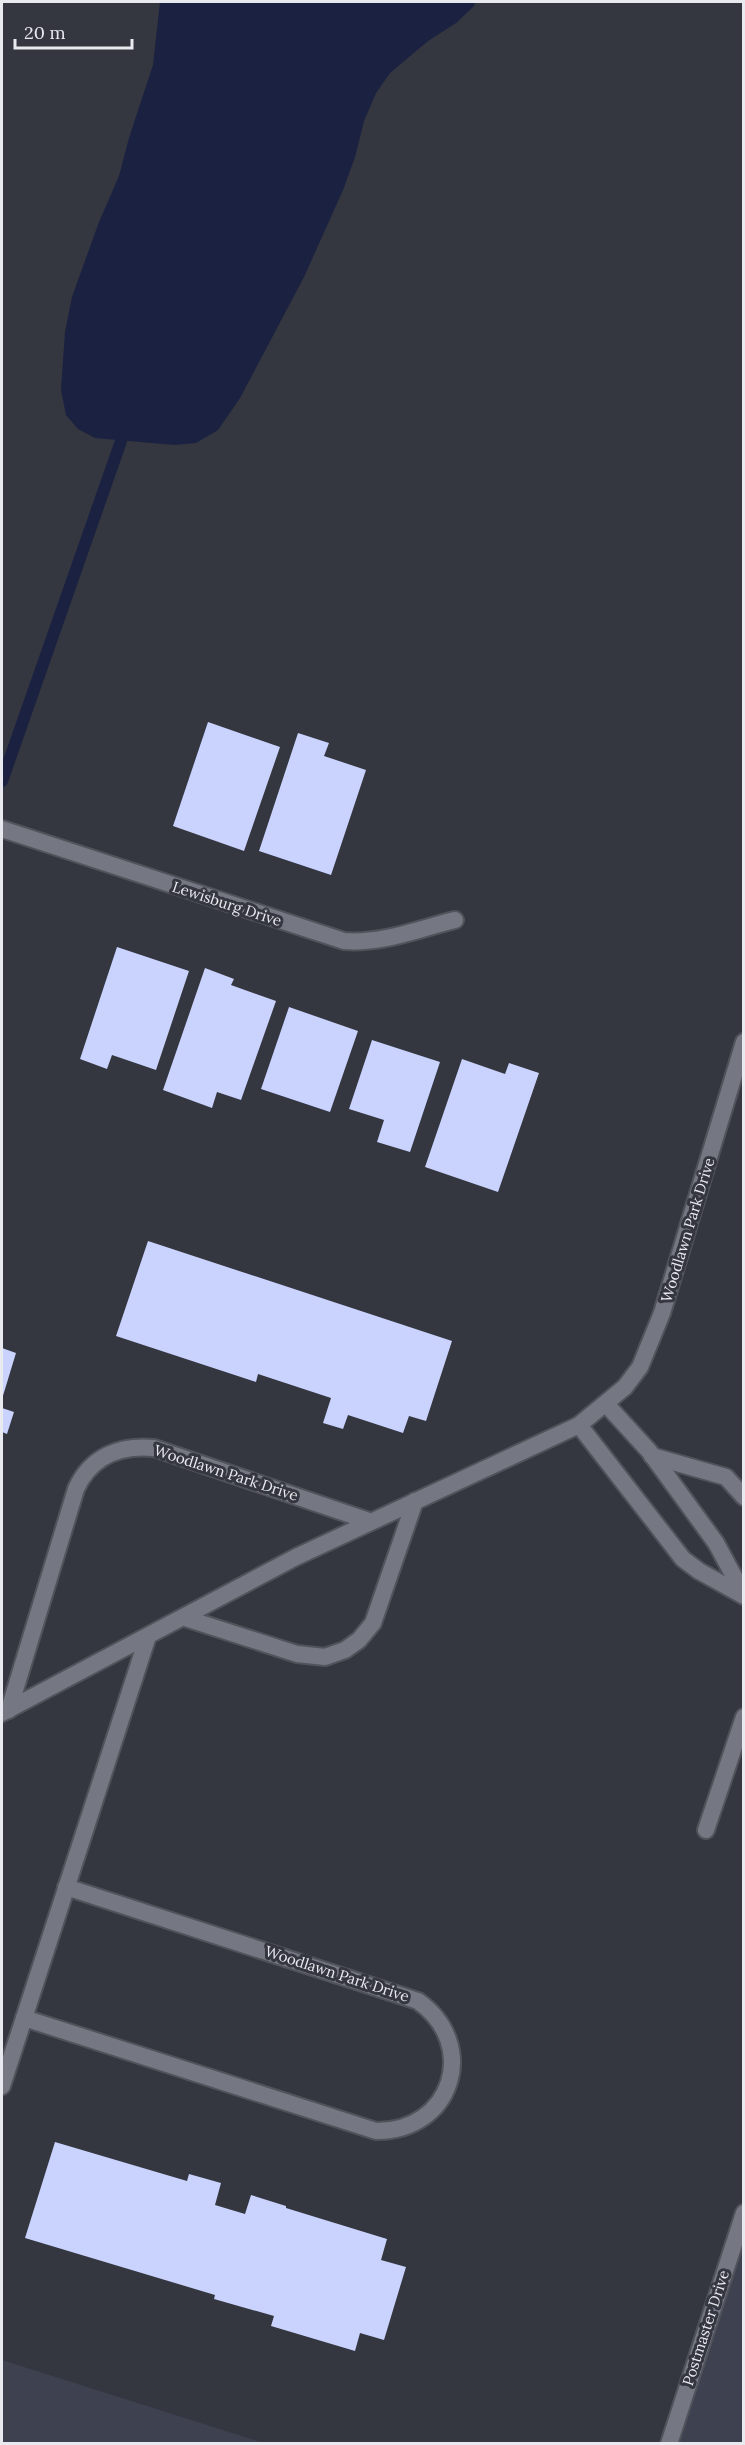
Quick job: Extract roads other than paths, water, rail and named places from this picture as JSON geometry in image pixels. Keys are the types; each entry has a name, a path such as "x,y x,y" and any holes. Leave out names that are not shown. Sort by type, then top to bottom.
{"street":[{"name":"Lewisburg Drive","path":"2,829 344,941 365,943 382,940 455,920"},
{"name":"Woodlawn Park Drive","path":"5,1712 296,1557 579,1425 626,1387 640,1367 655,1334 683,1249 744,1042"},
{"path":"606,1404 652,1456 716,1543 744,1595"},
{"path":"579,1425 683,1559 699,1571 744,1595"},
{"name":"Woodlawn Park Drive","path":"5,1712 76,1489 84,1474 105,1455 131,1447 154,1448 369,1521"},
{"path":"652,1456 726,1477 744,1497"},
{"path":"185,1618 301,1655 325,1657 345,1650 359,1640 373,1623 415,1501"},
{"path":"2,2086 148,1636"},
{"path":"706,1830 744,1717"},
{"name":"Woodlawn Park Drive","path":"24,2018 376,2131 403,2128 420,2120 440,2101 450,2080 453,2063 448,2036 435,2015 407,1995 66,1887"},
{"name":"Postmaster Drive","path":"669,2444 744,2213"}],"water":[{"path":"160,2 475,2 474,6 456,23 428,41 390,73 376,93 364,121 355,157 343,190 304,277 240,398 218,430 196,443 174,445 95,438 78,429 66,415 61,390 65,332 72,297 99,222 119,176 153,65"}],"waterway":[{"path":"2,781 121,441"}]}
